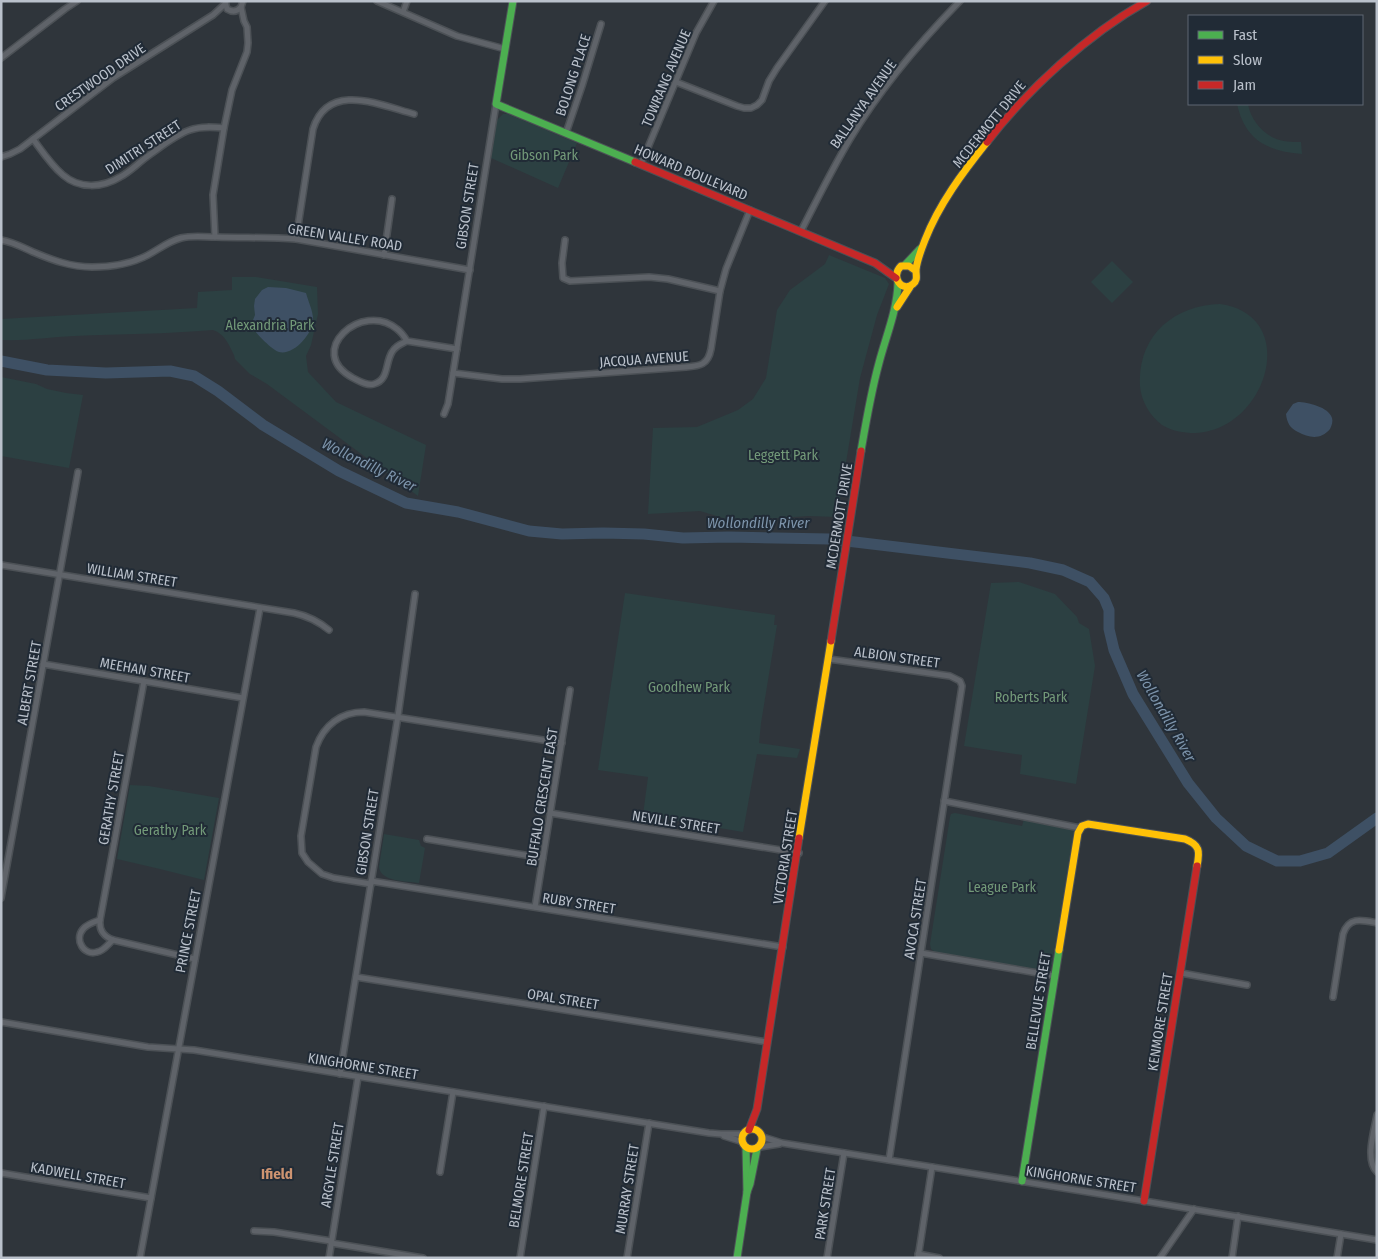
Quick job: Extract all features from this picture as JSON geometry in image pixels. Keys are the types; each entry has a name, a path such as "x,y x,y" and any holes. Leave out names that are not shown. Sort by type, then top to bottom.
{"main road":[{"name":"GIBSON STREET","path":"496,104 513,1"},
{"name":"MCDERMOTT DRIVE","path":"916,271 921,247 937,215 973,159 1012,110 1062,61 1132,9 1148,1"},
{"name":"HOWARD BOULEVARD","path":"496,104 875,263 904,266"},
{"name":"MCDERMOTT DRIVE","path":"904,266 921,247"},
{"name":"HOWARD BOULEVARD","path":"875,263 897,280"},
{"path":"904,266 912,267 916,271 916,282 910,287 905,287 897,280 897,271 904,266"},
{"name":"MCDERMOTT DRIVE","path":"836,609 870,403 881,356 895,310 898,291 897,280"},
{"name":"MCDERMOTT DRIVE","path":"895,310 910,287"},
{"name":"VICTORIA STREET","path":"746,1132 757,1109 836,609"},
{"name":"KENMORE STREET","path":"1081,827 1088,824 1185,839 1198,847 1198,861 1181,973 1144,1200"},
{"name":"BELLEVUE STREET","path":"1022,1181 1076,840 1081,827"},
{"name":"VICTORIA STREET","path":"757,1109 761,1134"},
{"path":"744,1145 752,1150 758,1148 762,1144 761,1134 756,1130 746,1132 744,1145 747,1157 745,1183 747,1192"},
{"path":"737,1258 747,1192 758,1148"}],"street":[{"path":"1,58 77,1"},
{"path":"377,1 457,36 506,49"},
{"path":"403,12 407,1"},
{"name":"TOWRANG AVENUE","path":"641,164 696,33 714,1"},
{"path":"676,82 744,108 751,108 757,105 762,100 769,81 777,68 825,1"},
{"name":"BALLANYA AVENUE","path":"801,231 826,181 865,116 919,46 960,1"},
{"path":"215,237 213,195 224,128 232,90 247,52 248,43 247,27 244,21 235,12 228,9 225,2"},
{"name":"CRESTWOOD DRIVE","path":"213,15 225,2"},
{"path":"235,12 242,3"},
{"path":"242,3 244,21"},
{"name":"CRESTWOOD DRIVE","path":"1,157 10,154 33,140 113,78 213,15 228,9"},
{"name":"BOLONG PLACE","path":"566,133 600,24"},
{"path":"296,239 313,129 316,120 323,110 332,104 356,99 414,114"},
{"name":"GIBSON STREET","path":"444,414 448,404 496,104"},
{"name":"DIMITRI STREET","path":"33,140 62,175 82,185 93,186 112,182 122,177 148,156 182,133 201,127 224,128"},
{"path":"384,255 392,199"},
{"name":"JACQUA AVENUE","path":"453,373 502,379 520,379 696,366 704,363 709,357 720,291 726,270 750,210"},
{"name":"GREEN VALLEY ROAD","path":"1,240 9,241 60,263 91,267 119,265 133,261 168,243 192,236 296,239 470,270"},
{"path":"565,240 562,271 563,278 570,281 649,277 668,279 720,291"},
{"path":"407,341 393,350 384,377 375,384 365,384 346,374 335,360 334,348 341,334 354,325 371,320 387,323 396,328 407,341 457,349"},
{"name":"ALBERT STREET","path":"1,898 78,472"},
{"name":"WILLIAM STREET","path":"1,565 274,609 308,616 329,630"},
{"name":"GIBSON STREET","path":"340,1074 398,716 415,594"},
{"name":"PRINCE STREET","path":"140,1258 260,608"},
{"name":"ALBION STREET","path":"829,659 950,676 960,681"},
{"name":"MEEHAN STREET","path":"43,664 243,698"},
{"name":"GERATHY STREET","path":"100,920 144,681"},
{"name":"AVOCA STREET","path":"889,1160 962,692 960,681"},
{"name":"BUFFALO CRESCENT EAST","path":"535,908 570,690"},
{"name":"RUBY STREET","path":"562,743 398,716 364,712 351,713 333,721 324,730 316,747 302,830 302,852 308,862 327,877 371,882 783,947"},
{"path":"944,801 1081,827"},
{"name":"NEVILLE STREET","path":"550,812 798,853"},
{"path":"428,839 543,858"},
{"path":"113,940 101,951 94,953 86,951 81,945 79,938 87,925 100,920 104,936 113,940 194,959"},
{"path":"1333,997 1345,928 1351,922 1358,920 1377,923"},
{"path":"921,953 1055,976"},
{"path":"1181,973 1247,985"},
{"name":"OPAL STREET","path":"356,977 767,1042"},
{"name":"KINGHORNE STREET","path":"1,1022 148,1047 178,1049 721,1134 746,1132"},
{"name":"ARGYLE STREET","path":"328,1258 358,1077"},
{"path":"440,1172 452,1092"},
{"name":"BELMORE STREET","path":"520,1258 544,1106"},
{"path":"1377,1115 1371,1155 1373,1167 1377,1172"},
{"name":"MURRAY STREET","path":"627,1258 649,1123"},
{"name":"KINGHORNE STREET","path":"721,1134 744,1145"},
{"name":"KINGHORNE STREET","path":"761,1134 782,1143 1144,1200 1377,1240"},
{"name":"KINGHORNE STREET","path":"758,1148 782,1143"},
{"name":"PARK STREET","path":"827,1258 844,1153"},
{"path":"932,1167 918,1256 939,1258"},
{"name":"KADWELL STREET","path":"1,1173 151,1198"},
{"path":"1160,1258 1194,1209"},
{"path":"1232,1258 1238,1216"},
{"path":"254,1231 274,1232 423,1258"},
{"path":"1337,1258 1340,1234"}],"green space":[{"path":"1237,105 1248,105 1254,119 1261,128 1277,139 1301,142 1302,154 1278,150 1259,141 1246,127"},
{"name":"Gibson Park","path":"503,114 508,114 577,143 558,188 491,158 497,120"},
{"name":"Leggett Park","path":"829,255 885,278 889,284 877,315 860,378 837,517 809,516 733,521 700,511 648,514 653,428 697,427 738,410 753,399 766,378 777,310 790,290 825,264"},
{"path":"1112,261 1133,282 1112,303 1091,282"},
{"name":"Alexandria Park","path":"232,277 256,277 317,287 318,314 311,345 306,356 308,372 336,402 426,445 418,496 267,384 250,374 235,359 224,337 213,330 1,340 1,319 197,308 198,292 232,290"},
{"path":"1220,304 1245,313 1261,328 1267,349 1265,372 1256,394 1241,413 1220,427 1195,433 1170,429 1162,425 1154,417 1142,397 1140,386 1141,368 1145,353 1161,327 1173,317 1187,310"},
{"path":"1,377 36,384 47,389 83,395 69,468 1,456"},
{"name":"Roberts Park","path":"1019,582 1055,594 1077,617 1079,623 1089,629 1095,666 1076,784 1020,774 1022,755 964,746 991,583"},
{"name":"Goodhew Park","path":"625,593 775,615 774,625 777,625 759,743 800,749 797,758 757,754 743,832 643,815 648,777 598,770"},
{"name":"Gerathy Park","path":"130,785 149,786 219,798 204,880 117,859"},
{"name":"League Park","path":"955,813 1022,826 1024,819 1074,830 1050,968 1043,970 936,953 931,949 930,944 950,817 951,814"},
{"path":"384,834 419,840 421,846 425,848 419,883 395,880 384,876 381,872 379,867"}],"water":[{"path":"268,287 286,288 306,293 312,313 312,324 307,336 297,347 285,352 279,352 272,348 259,336 251,325 255,315 255,299 262,290"},
{"path":"1298,402 1312,404 1327,411 1332,419 1330,429 1323,435 1315,437 1306,436 1293,429 1288,423 1286,414 1293,404"}],"waterway":[{"name":"Wollondilly River","path":"1,361 47,370 106,373 170,371 194,376 218,391 263,425 339,471 406,503 458,512 529,531 562,534 644,534 683,538 830,539 1030,563 1063,570 1090,582 1104,598 1109,610 1109,629 1114,650 1133,694 1188,783 1216,818 1246,846 1277,861 1300,861 1328,853 1377,818"}],"traffic: fast":[{"path":"513,1 496,104 635,162"},
{"path":"905,265 920,249"},
{"path":"861,451 874,385 896,304 898,283"},
{"path":"1022,1181 1059,950"},
{"path":"746,1148 747,1192"},
{"path":"737,1258 747,1192 757,1149"}],"traffic: slow":[{"path":"916,271 909,266 901,266 898,270 897,279 905,287 916,281 919,255 937,214 944,201 987,142"},
{"path":"897,307 910,287"},
{"path":"799,838 831,641"},
{"path":"1059,950 1078,833 1082,826 1088,824 1185,839 1194,844 1198,849 1197,866"},
{"path":"752,1129 759,1132 762,1139 759,1146 752,1149 745,1146 742,1139 745,1132 752,1129"}],"traffic: jam":[{"path":"987,142 1021,102 1060,64 1125,14 1147,1"},
{"path":"635,162 875,263 896,278"},
{"path":"831,641 861,451"},
{"path":"749,1130 757,1109 799,838"},
{"path":"1144,1201 1197,866"}],"district":[{"name":"Ifield","path":"277,1174"}]}
